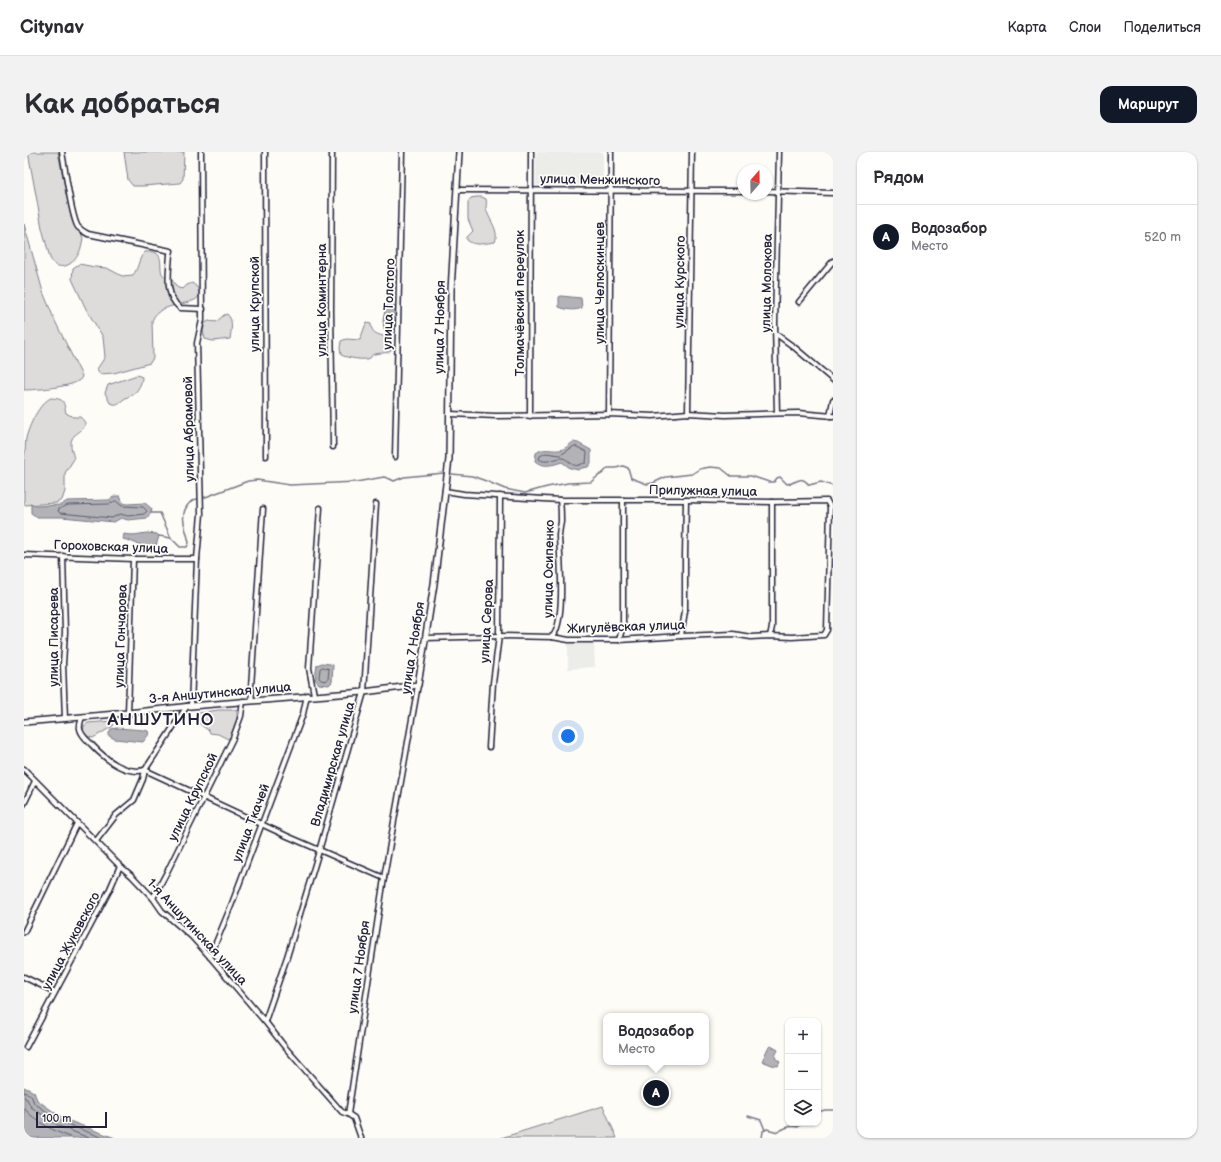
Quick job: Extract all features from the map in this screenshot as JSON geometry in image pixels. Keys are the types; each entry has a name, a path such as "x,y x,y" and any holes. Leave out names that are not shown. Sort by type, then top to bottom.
{"street":[{"path":"62,152 75,223 79,228 88,234 172,251 170,254 169,289 173,301 180,308 203,309"},
{"name":"улица Абрамовой","path":"189,706 196,559 201,514 197,343 202,326 203,309 201,152"},
{"name":"улица Крупской","path":"265,152 266,456"},
{"name":"улица Коминтерна","path":"332,152 331,313 333,447"},
{"name":"улица Толстого","path":"395,457 402,152"},
{"name":"улица 7 Ноября","path":"348,1114 384,878 426,638 449,459 451,291 459,152"},
{"name":"Толмачёвский переулок","path":"530,416 531,152"},
{"name":"улица Челюскинцев","path":"609,414 611,152"},
{"name":"улица Курского","path":"688,413 692,152"},
{"name":"улица Молокова","path":"777,413 776,334 779,152"},
{"name":"улица Менжинского","path":"457,190 737,191"},
{"path":"773,191 833,194"},
{"path":"799,302 833,261"},
{"path":"776,334 833,380"},
{"path":"450,414 496,416 609,414 653,416 688,413 725,415 798,413 831,416 833,400"},
{"name":"Прилужная улица","path":"445,491 560,500 772,502 827,501 829,504 827,630 825,634"},
{"name":"улица Серова","path":"489,747 493,683 499,636 500,496"},
{"name":"улица Осипенко","path":"552,637 555,634 558,622 561,566 559,536 561,520 560,500"},
{"path":"619,640 623,630 623,500"},
{"path":"680,636 685,611 684,556 686,500"},
{"path":"770,636 772,627 772,502"},
{"name":"Владимирская улица","path":"265,1022 287,957 319,851 364,692 376,504"},
{"path":"314,695 309,668 320,508"},
{"path":"252,701 251,687 263,509"},
{"name":"Гороховская улица","path":"24,555 133,559 196,559"},
{"name":"улица Писарева","path":"63,556 65,639 63,664 65,719"},
{"name":"улица Гончарова","path":"128,713 133,559"},
{"name":"Жигулёвская улица","path":"426,638 499,636 552,637 569,640 619,640 733,634 751,637 792,637 825,634"},
{"name":"3-я Аншутинская улица","path":"24,722 243,701 364,692 418,685"},
{"name":"улица Ткачей","path":"210,957 218,940 303,714 307,696"},
{"name":"улица Крупской","path":"153,898 237,730 243,709 243,701"},
{"path":"96,841 116,815 134,800 143,779 145,770 189,706"},
{"path":"82,717 80,731 100,754 122,768 137,772 145,770 319,851 384,878"},
{"name":"1-я Аншутинская улица","path":"24,769 120,866 132,876 153,898 162,911 191,936 328,1097 342,1112 348,1114"},
{"path":"24,804 35,781"},
{"path":"24,932 77,823"},
{"name":"улица Жуковского","path":"26,1046 109,891 120,866"},
{"path":"24,977 55,992"},
{"path":"348,1114 354,1118 361,1138"}],"shaded area":[{"path":"28,152 58,152 71,217 75,227 81,233 83,238 76,258 65,266 53,263 50,258 42,228"},
{"path":"124,152 184,152 183,179 180,183 133,186 128,180"},
{"path":"536,152 603,152 603,184 536,185"},
{"path":"476,197 486,199 487,212 496,233 495,242 477,244 467,240 467,237 473,231 468,219 468,202 471,198"},
{"path":"24,224 43,292 55,321 82,376 78,381 68,385 44,389 24,390"},
{"path":"145,252 157,254 162,273 165,277 172,280 178,288 183,289 192,283 197,287 199,294 197,299 191,302 164,309 157,314 152,321 153,358 150,363 114,373 100,374 97,369 105,357 103,337 86,309 72,279 73,268 79,264 107,268 122,276 133,275 141,257"},
{"path":"227,314 231,319 230,339 213,341 205,339 203,331 205,323 209,321 216,322"},
{"path":"367,323 371,324 371,328 375,333 390,339 392,344 391,350 386,353 372,355 368,359 351,358 341,355 341,341 346,339 360,340"},
{"path":"137,375 142,377 142,379 137,391 118,404 110,403 105,393 108,385"},
{"path":"51,398 63,401 66,413 73,417 80,417 85,424 71,441 74,459 65,473 65,491 62,500 56,503 24,505 24,457 26,438 29,427 42,405"},
{"path":"568,644 594,644 595,667 568,669"},
{"path":"218,710 237,711 236,726 228,739 218,734 210,733 197,719 199,713"},
{"path":"112,721 114,723 113,726 93,738 86,736 83,732 84,726 88,723"},
{"path":"603,1106 617,1138 501,1138"}],"water":[{"path":"559,297 581,298 582,308 571,310 559,307"},
{"path":"388,305 395,307 396,323 393,331 384,329 383,320 386,306"},
{"path":"573,442 591,450 591,463 588,467 578,470 570,468 562,462 552,465 541,465 535,461 536,453 539,451 561,450"},
{"path":"115,496 120,496 123,503 145,503 152,509 151,513 147,518 128,520 121,518 114,522 62,517 37,517 31,513 31,503 35,506 61,505 67,501 109,500"},
{"path":"147,533 157,534 159,536 155,549 123,539 124,534 133,535"},
{"path":"322,663 333,665 332,682 329,685 319,684 315,679 317,665"},
{"path":"111,729 144,730 148,731 149,734 143,742 115,739 109,736"},
{"path":"771,1046 778,1050 775,1056 780,1062 778,1066 762,1061 768,1048"},
{"path":"24,1087 34,1092 37,1100 64,1119 115,1138 24,1138"}],"waterway":[{"path":"452,474 472,476 505,489 525,493 568,483 591,482 608,468 623,466 628,468 631,478 647,484 666,477 692,474 700,469 710,467 721,468 731,476 751,476 769,482 774,482 780,477 787,484 804,480 809,485 821,482 833,486"},
{"path":"203,498 248,481 257,480 290,485 356,482 384,477 394,481 404,477 444,473"},
{"path":"159,536 171,538 180,547 187,547 189,543 184,524 184,515 188,505 193,500 197,499"},
{"path":"151,513 160,513 171,538"},
{"path":"821,1111 833,1110"},
{"path":"748,1116 761,1120 765,1130"},
{"path":"762,1138 763,1131 767,1129 778,1132 793,1126"},
{"path":"793,1126 799,1126"},
{"path":"828,1138 833,1134"}],"place":[{"name":"Водозабор","path":"656,1093"}],"district":[{"name":"АНШУТИНО","path":"161,720"}]}
